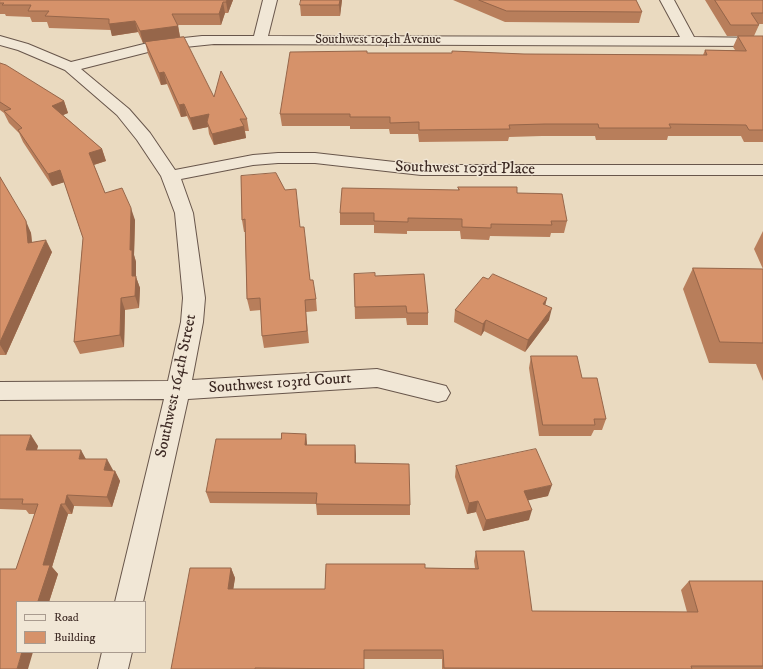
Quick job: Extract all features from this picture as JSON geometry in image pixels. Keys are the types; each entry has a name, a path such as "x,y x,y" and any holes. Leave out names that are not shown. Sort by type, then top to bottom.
{"street":[{"path":"260,40 270,0"},
{"path":"667,0 689,41"},
{"path":"0,40 30,49 70,66"},
{"name":"Southwest 104th Avenue","path":"70,66 115,54 168,44 201,41 763,42"},
{"name":"Southwest 164th Street","path":"70,66 123,112 134,124 170,176 178,192 184,213 190,252 194,298 188,347 129,601"},
{"name":"Southwest 103rd Place","path":"170,176 253,160 278,158 315,158 421,170 763,170"},
{"name":"Southwest 103rd Court","path":"0,392 178,390 377,378 438,393"},
{"path":"113,669 117,653"}],"building":[{"path":"0,0 227,0 226,2 223,2 219,14 172,14 178,26 140,31 135,21 109,24 109,19 45,16 49,11 28,11 31,5 2,5 4,3 0,3"},
{"path":"301,0 340,0 339,5 300,5"},
{"path":"479,0 636,0 642,12 507,11"},
{"path":"715,0 763,0 763,13 751,13 759,25 731,25"},
{"path":"738,36 763,36 763,130 749,130 746,125 669,124 671,128 599,128 598,124 545,124 509,125 510,129 419,130 419,122 390,123 390,117 350,117 350,114 280,114 290,52 367,51 367,53 452,53 452,51 524,54 707,55 705,50 746,51"},
{"path":"184,37 214,97 221,71 247,119 240,119 244,126 212,134 207,122 209,114 190,118 184,104 179,105 164,72 159,73 145,42"},
{"path":"0,63 6,65 64,101 52,106 102,149 89,153 105,193 122,188 131,208 130,250 132,250 132,276 136,276 135,296 121,298 120,335 74,342 83,238 60,170 48,174 18,130 22,128 4,111 11,109 0,102"},
{"path":"276,173 285,190 296,189 300,227 304,227 310,280 313,280 316,299 305,300 307,331 262,336 260,298 247,299 245,219 242,220 241,176"},
{"path":"0,177 26,221 28,243 46,240 0,342"},
{"path":"458,187 517,187 517,193 562,194 567,221 551,221 552,225 491,224 491,228 462,227 462,219 408,218 408,222 374,221 374,213 340,213 342,188 459,190"},
{"path":"693,268 763,269 763,343 720,342"},
{"path":"375,273 375,276 424,274 428,313 407,313 406,306 355,307 354,274"},
{"path":"493,274 547,298 543,304 552,308 528,340 486,320 483,324 455,310 483,277 488,279"},
{"path":"531,356 577,356 582,378 597,378 606,419 594,419 595,425 543,425"},
{"path":"282,433 306,434 305,445 355,445 355,463 409,464 410,505 316,504 317,493 206,492 216,439 281,439"},
{"path":"0,435 31,435 26,450 81,450 79,459 107,459 104,470 115,471 107,497 67,495 65,504 61,504 43,565 50,565 38,601 16,601 16,653 22,653 17,669 0,669 0,569 16,569 38,504 22,504 23,499 0,499"},
{"path":"536,449 552,485 524,491 532,510 486,520 478,501 469,503 456,466"},
{"path":"476,551 524,551 532,611 698,612 689,581 763,581 763,666 691,666 692,669 444,668 443,650 364,650 364,669 171,669 190,568 231,568 228,589 325,589 326,564 425,564 425,568 478,569"}]}
